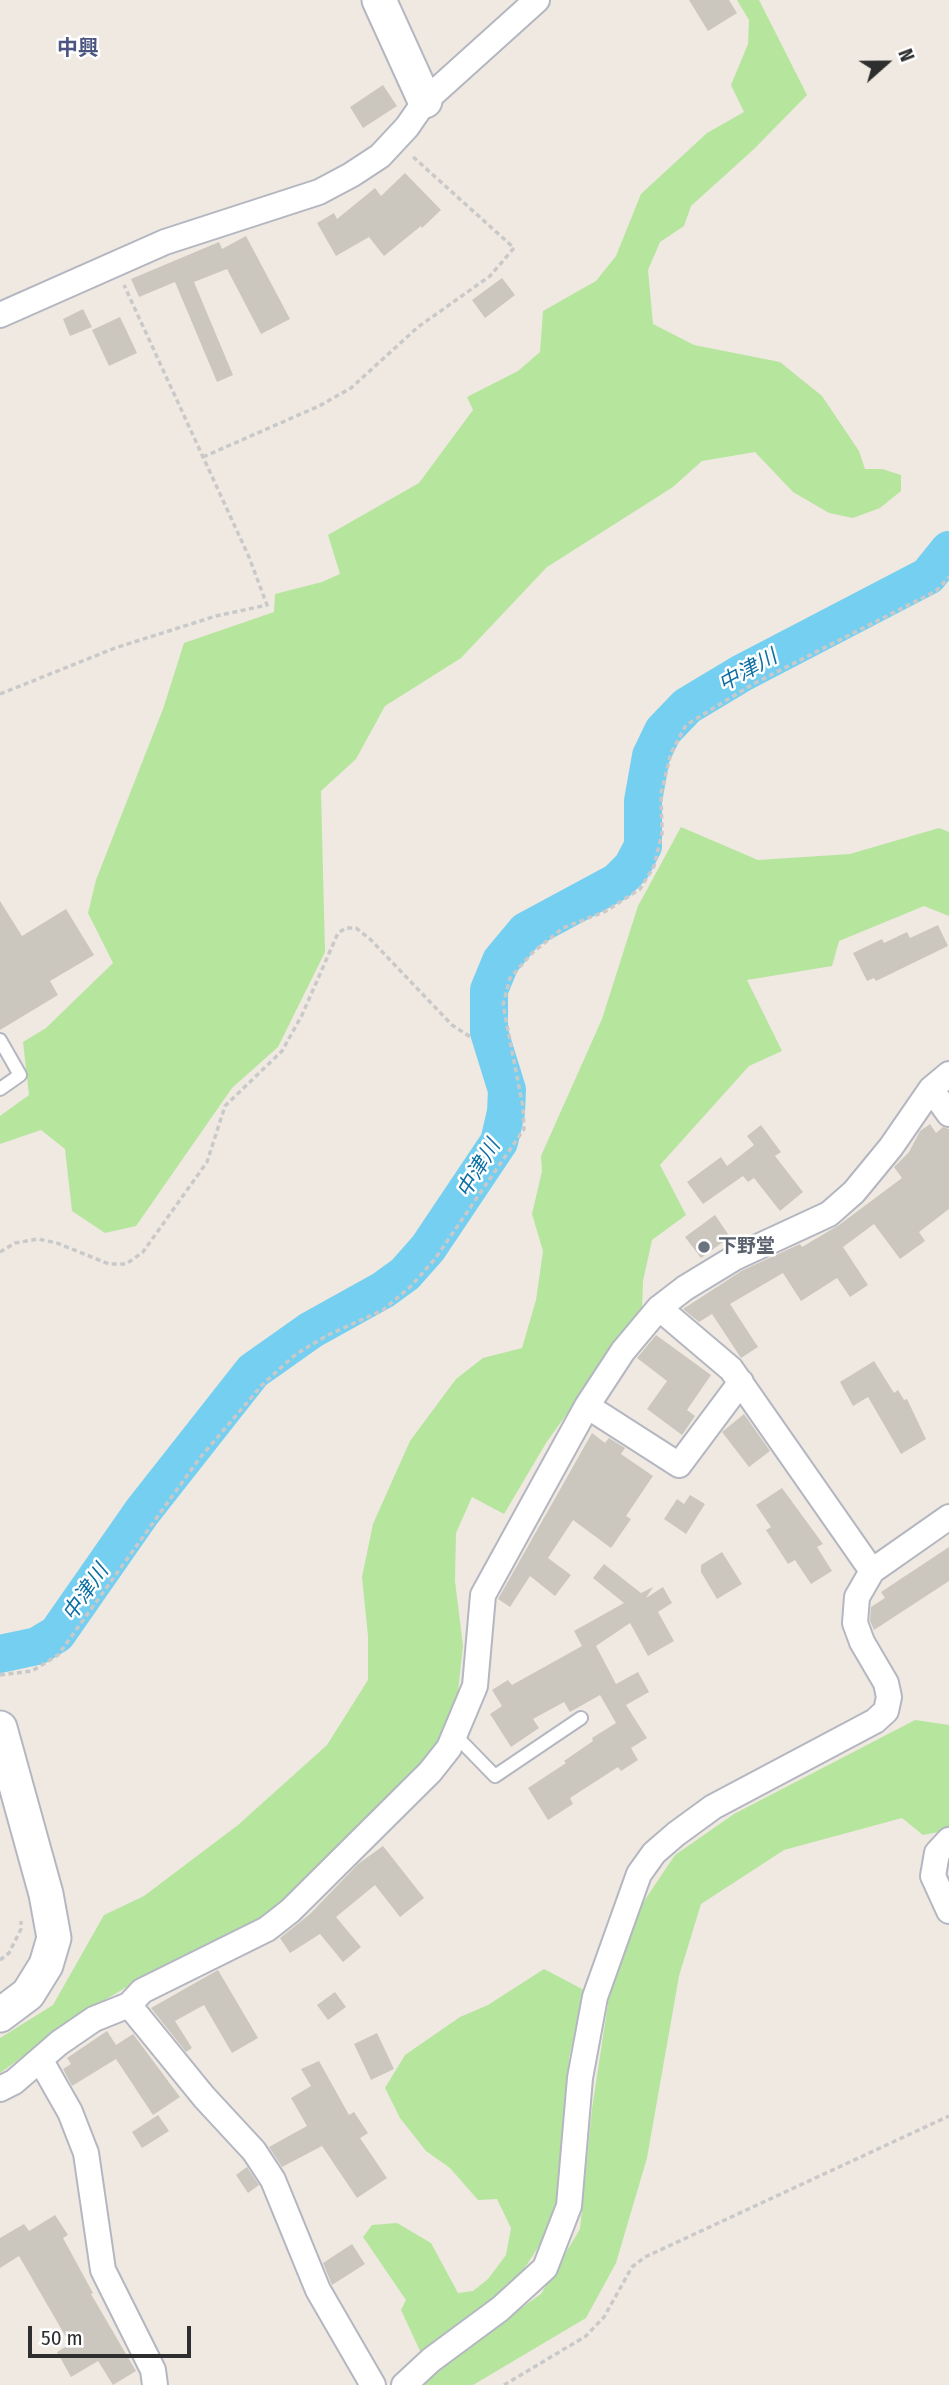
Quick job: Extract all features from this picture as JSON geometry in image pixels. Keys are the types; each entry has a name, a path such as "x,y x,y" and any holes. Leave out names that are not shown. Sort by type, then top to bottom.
{"street":[{"path":"379,0 425,101"},
{"path":"0,315 165,242 319,192 360,169 393,141 425,101 537,0"},
{"path":"940,1081 949,1114"},
{"path":"0,2089 41,2062 59,2043 94,2019 129,2005 142,1990 267,1929 290,1911 430,1772 455,1735 475,1686 482,1595 587,1406 623,1351 659,1308 715,1268 829,1214 854,1192 940,1081"},
{"path":"659,1308 731,1369 872,1570"},
{"path":"587,1406 679,1465 741,1382"},
{"path":"404,2385 431,2360 500,2309 545,2268 569,2206 580,2078 595,1997 625,1908 647,1864 676,1833 713,1807 875,1721 886,1711 889,1697 886,1683 862,1643 855,1623 857,1597 872,1570 949,1517"},
{"path":"0,1728 47,1894 54,1938 46,1965 28,1993 0,2015"},
{"path":"949,1840 937,1853 933,1876 949,1911"},
{"path":"129,2005 261,2161 273,2180 318,2290 373,2385"},
{"path":"41,2062 70,2112 86,2153 103,2270 153,2370 155,2385"}],"lane":[{"path":"0,1040 20,1075 0,1089"},
{"path":"455,1735 495,1776 581,1718"}],"path":[{"path":"203,457 319,406 351,388 418,327 490,276 514,248 429,170 393,141"},
{"path":"0,694 115,648 216,616 267,605 203,457 114,264"},
{"path":"0,1675 32,1671 58,1655 199,1460 262,1385 296,1354 328,1335 383,1310 410,1287 443,1248 523,1129 523,1107 503,1005 510,978 532,953 563,928 606,911 640,889 654,866 662,833 661,793 671,753 686,725 753,684 936,591 949,577"},
{"path":"0,1252 15,1243 38,1239 57,1243 110,1264 126,1264 143,1252 206,1162 225,1106 282,1051 302,1015 338,933 346,928 356,928 371,940 452,1025 472,1038"},
{"path":"0,1960 9,1954 21,1930 21,1910"},
{"path":"504,2385 586,2336 604,2317 632,2267 645,2257 949,2116"}],"green space":[{"path":"737,0 759,0 807,95 754,149 691,206 684,226 660,242 648,270 653,324 694,345 780,362 822,396 859,451 865,469 882,469 901,475 901,491 880,508 853,518 829,513 793,492 755,452 702,461 673,487 547,567 461,658 385,706 356,759 321,791 325,952 278,1047 232,1088 136,1226 105,1233 72,1211 65,1149 41,1130 0,1144 0,1116 29,1095 23,1042 46,1028 113,963 88,913 96,880 163,709 184,643 274,612 275,594 322,582 340,574 328,535 419,483 473,410 467,397 518,371 540,352 543,311 596,281 616,256 641,194 707,133 744,112 731,85 748,44 749,20"},
{"path":"681,827 758,860 850,854 939,828 949,832 949,916 924,906 839,941 832,966 747,980 782,1051 749,1066 660,1165 686,1215 652,1240 643,1281 642,1309 546,1443 504,1514 472,1497 456,1533 455,1581 463,1646 457,1701 431,1753 401,1788 275,1911 140,1979 83,2013 0,2073 0,2038 53,2005 104,1915 144,1896 238,1825 327,1745 368,1680 368,1636 362,1577 373,1524 410,1441 456,1379 483,1358 522,1348 536,1300 543,1251 532,1214 542,1171 541,1156 602,1019 638,906"},
{"path":"915,1720 949,1725 949,1830 923,1835 902,1818 784,1850 701,1904 679,1976 647,2158 616,2263 586,2318 473,2385 420,2385 440,2365 541,2294 580,2229 592,2109 609,1997 640,1907 675,1855 734,1814"},
{"path":"544,1969 584,1990 569,2058 560,2194 550,2229 513,2286 421,2353 401,2310 406,2300 363,2237 372,2225 397,2223 431,2243 458,2293 473,2291 488,2279 506,2255 511,2228 497,2199 478,2200 450,2168 426,2151 400,2118 385,2088 405,2055 460,2017 488,2005"}],"building":[{"path":"689,0 729,0 737,13 708,31"},
{"path":"383,85 397,106 363,128 350,107"},
{"path":"405,173 441,210 384,256 369,237 336,256 317,223 334,213 337,219 375,188 381,196"},
{"path":"246,236 290,319 261,334 227,269 194,282 233,375 217,382 175,282 139,297 131,279 219,242 222,249"},
{"path":"502,278 515,295 485,318 472,300"},
{"path":"83,309 92,327 70,336 63,319"},
{"path":"120,317 137,353 109,366 92,330"},
{"path":"0,901 22,936 66,909 94,955 50,981 58,995 0,1030"},
{"path":"938,925 948,946 876,981 874,978 867,981 853,953 882,939 884,943 907,932 910,938"},
{"path":"930,1124 936,1133 943,1127 949,1129 949,1209 919,1232 925,1241 900,1259 874,1224 843,1247 868,1285 850,1297 837,1278 801,1301 783,1273 730,1304 758,1347 741,1358 712,1314 699,1322 683,1309 743,1270 800,1244 802,1247 839,1225 902,1178 894,1167 909,1152 920,1131"},
{"path":"761,1125 781,1152 775,1156 803,1192 780,1211 754,1178 748,1182 743,1176 703,1204 687,1182 721,1157 727,1166 754,1145 747,1136"},
{"name":"下野堂","path":"715,1215 730,1237 701,1258 685,1237"},
{"path":"656,1335 711,1375 687,1410 695,1416 682,1435 647,1409 667,1381 637,1358"},
{"path":"874,1361 894,1393 898,1390 904,1400 907,1399 926,1439 901,1454 868,1397 853,1406 840,1382"},
{"path":"744,1414 770,1451 749,1467 722,1432"},
{"path":"592,1433 605,1443 609,1438 625,1448 621,1454 653,1476 626,1516 631,1519 611,1548 573,1520 548,1558 571,1575 555,1596 530,1576 510,1607 498,1599"},
{"path":"782,1488 823,1544 817,1547 832,1571 811,1584 795,1560 788,1564 766,1530 771,1527 756,1505"},
{"path":"690,1495 705,1504 686,1534 664,1519 677,1499 684,1504"},
{"path":"949,1547 949,1581 874,1630 870,1621 871,1607 885,1598 881,1592"},
{"path":"722,1552 742,1584 717,1599 701,1572 701,1565"},
{"path":"604,1564 641,1593 653,1587 646,1598 663,1587 672,1603 658,1612 674,1641 648,1656 630,1623 596,1646 616,1684 638,1672 649,1692 626,1705 647,1738 631,1748 638,1760 621,1771 618,1767 570,1798 573,1804 548,1820 528,1788 566,1763 564,1761 593,1741 592,1738 616,1723 600,1695 570,1712 564,1702 533,1719 539,1728 511,1747 490,1714 502,1706 492,1690 508,1680 512,1685 582,1646 574,1631 624,1603 593,1578"},
{"path":"383,1846 424,1898 400,1917 375,1885 336,1917 361,1947 343,1962 320,1934 290,1953 280,1938 310,1914 358,1864"},
{"path":"218,1970 258,2038 232,2053 204,2005 175,2021 192,2048 186,2052 151,2008"},
{"path":"335,1992 346,2007 328,2020 317,2005"},
{"path":"107,2031 116,2045 133,2034 180,2097 153,2115 116,2059 72,2086 63,2069 71,2064 67,2058"},
{"path":"377,2033 394,2069 371,2080 354,2044"},
{"path":"319,2061 349,2115 354,2112 368,2133 360,2138 387,2178 357,2198 322,2146 282,2167 269,2147 307,2126 291,2098 311,2086 301,2069"},
{"path":"158,2115 169,2131 142,2148 132,2132"},
{"path":"247,2167 259,2185 248,2193 236,2175"},
{"path":"55,2215 68,2235 63,2238 93,2293 91,2294 136,2371 113,2385 98,2361 71,2377 57,2352 70,2344 19,2256 0,2268 0,2238 24,2224 29,2231"},
{"path":"352,2244 365,2264 332,2285 323,2263"}],"waterway":[{"name":"中津川","path":"0,1654 37,1646 57,1634 142,1512 253,1371 311,1330 383,1290 405,1274 428,1248 499,1142 506,1112 507,1090 489,1032 489,990 501,961 526,931 617,882 632,867 643,846 643,801 651,756 663,731 687,706 742,673 928,576 949,550"}],"place":[{"name":"下野堂","path":"704,1247"}],"district":[{"name":"中興","path":"78,49"}]}
